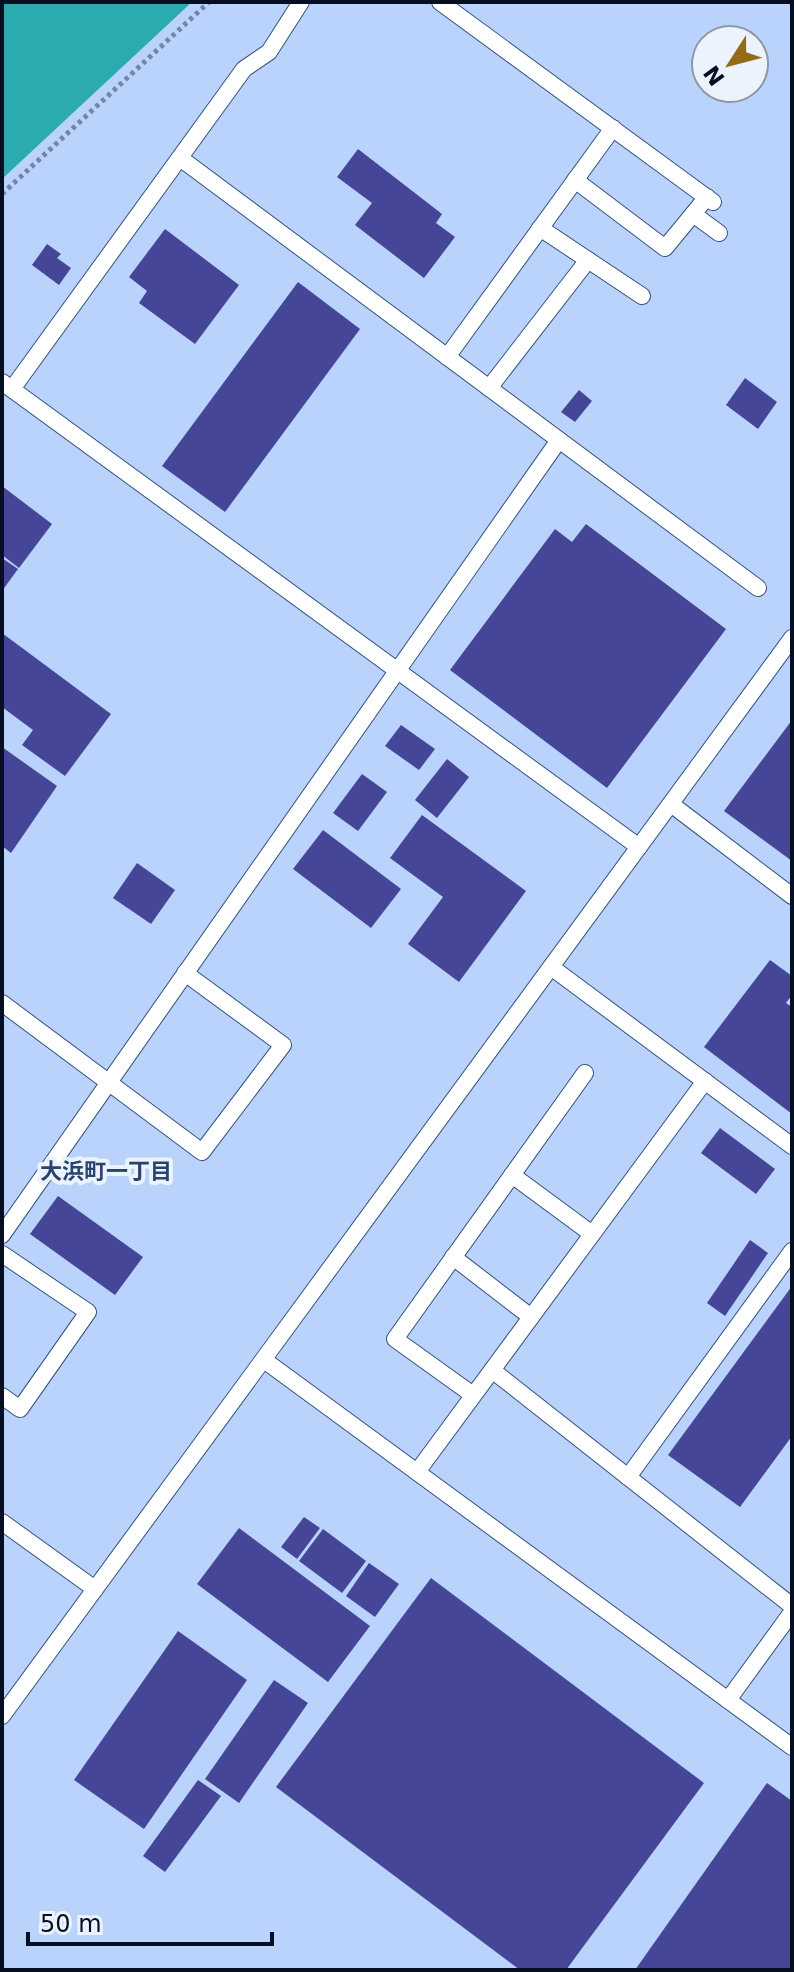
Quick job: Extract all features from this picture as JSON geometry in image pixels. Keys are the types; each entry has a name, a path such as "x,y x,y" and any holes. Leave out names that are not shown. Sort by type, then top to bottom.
{"lane":[{"path":"301,2 269,52 244,69 7,385 639,847"},
{"path":"440,2 710,200 693,214 665,248 575,180"},
{"path":"447,357 613,128"},
{"path":"180,158 758,588"},
{"path":"693,214 719,233"},
{"path":"540,228 642,296"},
{"path":"489,388 588,260"},
{"path":"2,1235 559,440"},
{"path":"2,1716 792,639"},
{"path":"671,804 792,896"},
{"path":"551,967 792,1146"},
{"path":"2,1003 202,1152 283,1045 185,973"},
{"path":"473,1395 395,1339 585,1073"},
{"path":"417,1472 705,1081"},
{"path":"512,1175 592,1234"},
{"path":"628,1477 792,1251"},
{"path":"2,1254 88,1312 20,1409 2,1396"},
{"path":"453,1257 531,1317"},
{"path":"264,1360 792,1747"},
{"path":"492,1370 792,1609 728,1700"},
{"path":"2,1522 95,1589"}],"path":[{"path":"2,194 209,2"}],"shaded area":[{"path":"2,2 192,2 2,179"}],"building":[{"path":"358,149 442,214 436,223 455,237 424,278 355,225 372,203 337,177"},
{"path":"165,229 239,285 195,344 139,303 147,291 129,277"},
{"path":"47,244 61,254 57,258 71,268 59,285 32,265"},
{"path":"298,282 360,329 225,512 162,466"},
{"path":"745,378 777,402 758,429 726,405"},
{"path":"579,390 592,401 575,422 561,412"},
{"path":"2,486 52,524 19,568 2,555"},
{"path":"586,524 726,629 607,788 450,670 555,529 572,542"},
{"path":"2,558 18,569 2,591"},
{"path":"2,633 111,714 65,776 22,745 33,730 2,707"},
{"path":"792,720 792,861 724,811"},
{"path":"401,725 435,749 419,770 385,746"},
{"path":"2,747 57,786 11,853 2,846"},
{"path":"447,759 469,777 437,818 415,800"},
{"path":"362,774 387,792 358,831 333,813"},
{"path":"422,815 526,891 459,982 408,944 443,897 390,858"},
{"path":"323,830 401,889 371,928 293,869"},
{"path":"137,863 175,890 151,924 113,898"},
{"path":"770,960 792,976 792,995 786,1003 792,1007 792,1114 704,1047"},
{"path":"720,1128 775,1169 756,1194 701,1153"},
{"path":"58,1196 143,1257 115,1295 30,1234"},
{"path":"750,1240 768,1253 725,1316 707,1303"},
{"path":"792,1286 792,1436 740,1507 668,1455"},
{"path":"304,1517 320,1528 297,1559 281,1547"},
{"path":"239,1528 370,1626 328,1682 197,1584"},
{"path":"323,1529 366,1561 342,1593 299,1561"},
{"path":"369,1563 399,1584 375,1617 346,1596"},
{"path":"431,1578 704,1783 566,1970 520,1970 276,1787"},
{"path":"178,1631 247,1680 144,1829 74,1780"},
{"path":"274,1680 308,1703 239,1803 205,1779"},
{"path":"198,1780 221,1796 165,1872 143,1856"},
{"path":"767,1783 792,1801 792,1970 635,1970"}],"district":[{"name":"大浜町一丁目","path":"106,1171"}]}
